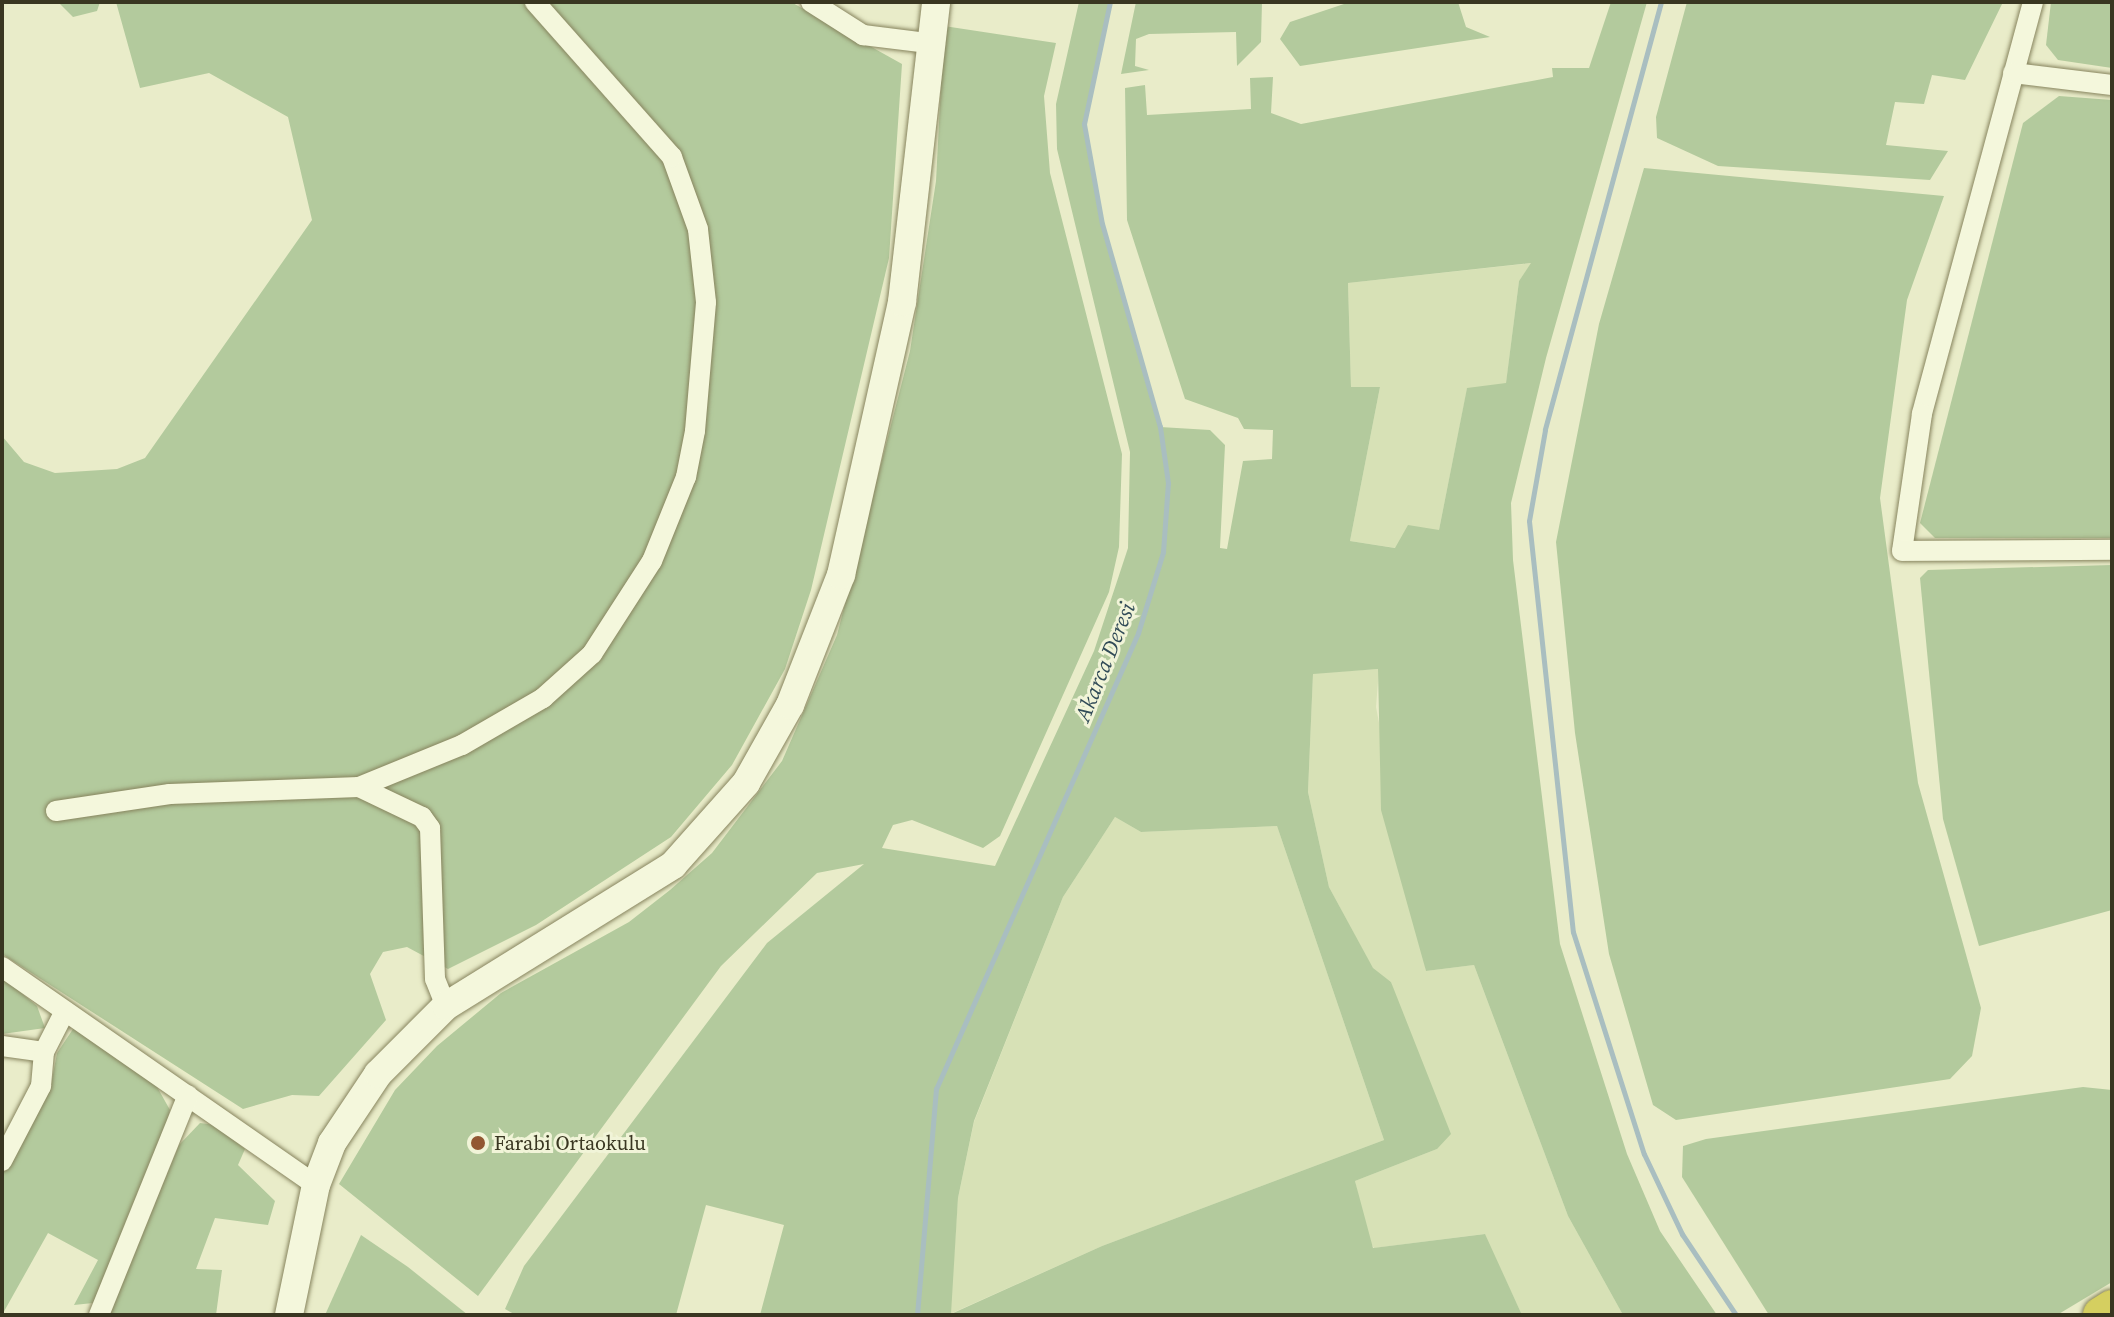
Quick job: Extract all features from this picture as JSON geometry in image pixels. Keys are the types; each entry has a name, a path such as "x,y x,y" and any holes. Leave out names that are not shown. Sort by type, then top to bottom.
{"highway":[{"path":"2101,1315 2112,1308"}],"main road":[{"path":"277,1315 310,1182 378,1074 444,1002 673,865 746,783 790,705 841,575 905,287 922,167 920,43 923,2"},
{"path":"920,43 936,2"},
{"path":"289,1315 310,1182"}],"street":[{"path":"56,811 170,794 359,787 462,745 566,679 625,607 686,477 706,302 689,192 644,119 535,2"},
{"path":"811,2 863,35 920,43"},
{"path":"2033,2 1922,414 1902,551 2112,550"},
{"path":"2013,73 2112,85"},
{"path":"359,787 422,817 430,828 433,958 444,1002"},
{"path":"2,967 310,1182"},
{"path":"2,1161 41,1086 44,1052 65,1011"},
{"path":"2,1046 44,1052"},
{"path":"99,1315 188,1095"}],"green space":[{"path":"100,2 97,11 73,17 59,3"},
{"path":"116,2 791,2 902,64 889,258 811,590 785,669 732,765 671,837 536,925 448,969 407,947 383,952 370,974 386,1020 319,1096 292,1095 243,1109 2,954 2,436 24,462 55,473 117,469 145,458 312,220 288,117 209,73 140,88"},
{"path":"1079,2 1110,2 1084,124 1102,224 1160,427 1210,430 1225,445 1220,548 1227,549 1243,461 1272,459 1273,430 1244,429 1238,418 1185,399 1127,220 1125,88 1145,85 1147,115 1251,109 1250,78 1273,77 1271,113 1301,124 1553,77 1552,68 1589,68 1611,2 1647,2 1546,358 1511,503 1513,560 1560,944 1627,1154 1660,1231 1717,1315 1623,1315 1568,1216 1474,965 1426,971 1381,810 1378,669 1313,674 1308,792 1329,887 1373,968 1391,982 1451,1134 1437,1149 1355,1181 1373,1248 1485,1234 1522,1315 760,1315 784,1225 706,1205 676,1315 516,1315 505,1309 524,1266 767,943 864,864 817,873 721,966 478,1296 339,1184 395,1090 437,1046 501,993 629,922 670,890 712,853 782,761 837,635 910,351 936,181 944,26 1056,43 1044,96 1050,173 1122,454 1119,547 1109,592 1000,836 983,848 912,820 893,825 882,848 995,866 1094,651 1128,548 1130,452 1057,149 1056,104","holes":["1531,263 1519,281 1506,383 1467,388 1439,530 1408,525 1395,548 1350,541 1380,387 1351,387 1348,283","1115,817 1141,832 1277,826 1384,1140 1102,1246 951,1314 958,1198 974,1121 1063,897"]},
{"path":"1136,2 1262,2 1261,42 1237,66 1236,32 1149,34 1136,39 1135,66 1149,70 1121,74"},
{"path":"1350,2 1458,2 1466,27 1490,37 1300,66 1280,39 1290,22"},
{"path":"1687,2 2003,2 1965,80 1932,75 1924,104 1895,102 1886,145 1948,151 1930,180 1718,166 1657,138 1656,117"},
{"path":"2051,2 2112,2 2112,68 2058,60 2046,45"},
{"path":"2059,96 2112,100 2112,538 1935,538 1920,523 2023,123"},
{"path":"1644,168 1944,196 1907,300 1880,498 1918,783 1981,1008 1972,1056 1950,1079 1676,1120 1653,1105 1609,954 1575,733 1556,542 1599,324"},
{"path":"1532,263 1519,281 1506,384 1467,389 1439,530 1396,548 1350,541 1380,387 1351,387 1348,283"},
{"path":"2112,565 2112,910 1979,946 1943,819 1920,578 1928,570"},
{"path":"1379,669 1376,707 1426,971 1474,965 1568,1216 1623,1315 1522,1315 1484,1234 1374,1248 1368,1239 1355,1181 1437,1149 1391,982 1373,969 1329,887 1308,792 1313,673"},
{"path":"1115,817 1141,832 1277,826 1384,1140 1102,1246 950,1314 958,1198 974,1122 1063,897"},
{"path":"2,977 37,1006 45,1028 2,1034"},
{"path":"75,1026 156,1085 170,1110 166,1129 93,1303 74,1305 98,1260 48,1233 2,1315 2,1175 50,1090 57,1053"},
{"path":"2083,1087 2112,1090 2112,1282 2057,1315 1769,1315 1682,1177 1683,1146 1706,1139"},
{"path":"200,1123 215,1125 245,1149 238,1165 275,1201 268,1225 215,1218 196,1269 222,1270 216,1315 108,1315 179,1145"},
{"path":"361,1235 408,1267 468,1315 325,1315"}],"waterway":[{"name":"Akarca Deresi","path":"917,1315 936,1089 1138,633 1163,552 1168,483 1160,427 1102,224 1084,124 1110,2"},
{"path":"1661,2 1545,430 1529,521 1573,932 1644,1154 1682,1234 1736,1315"}],"place":[{"name":"Farabi Ortaokulu","path":"478,1143"}]}
